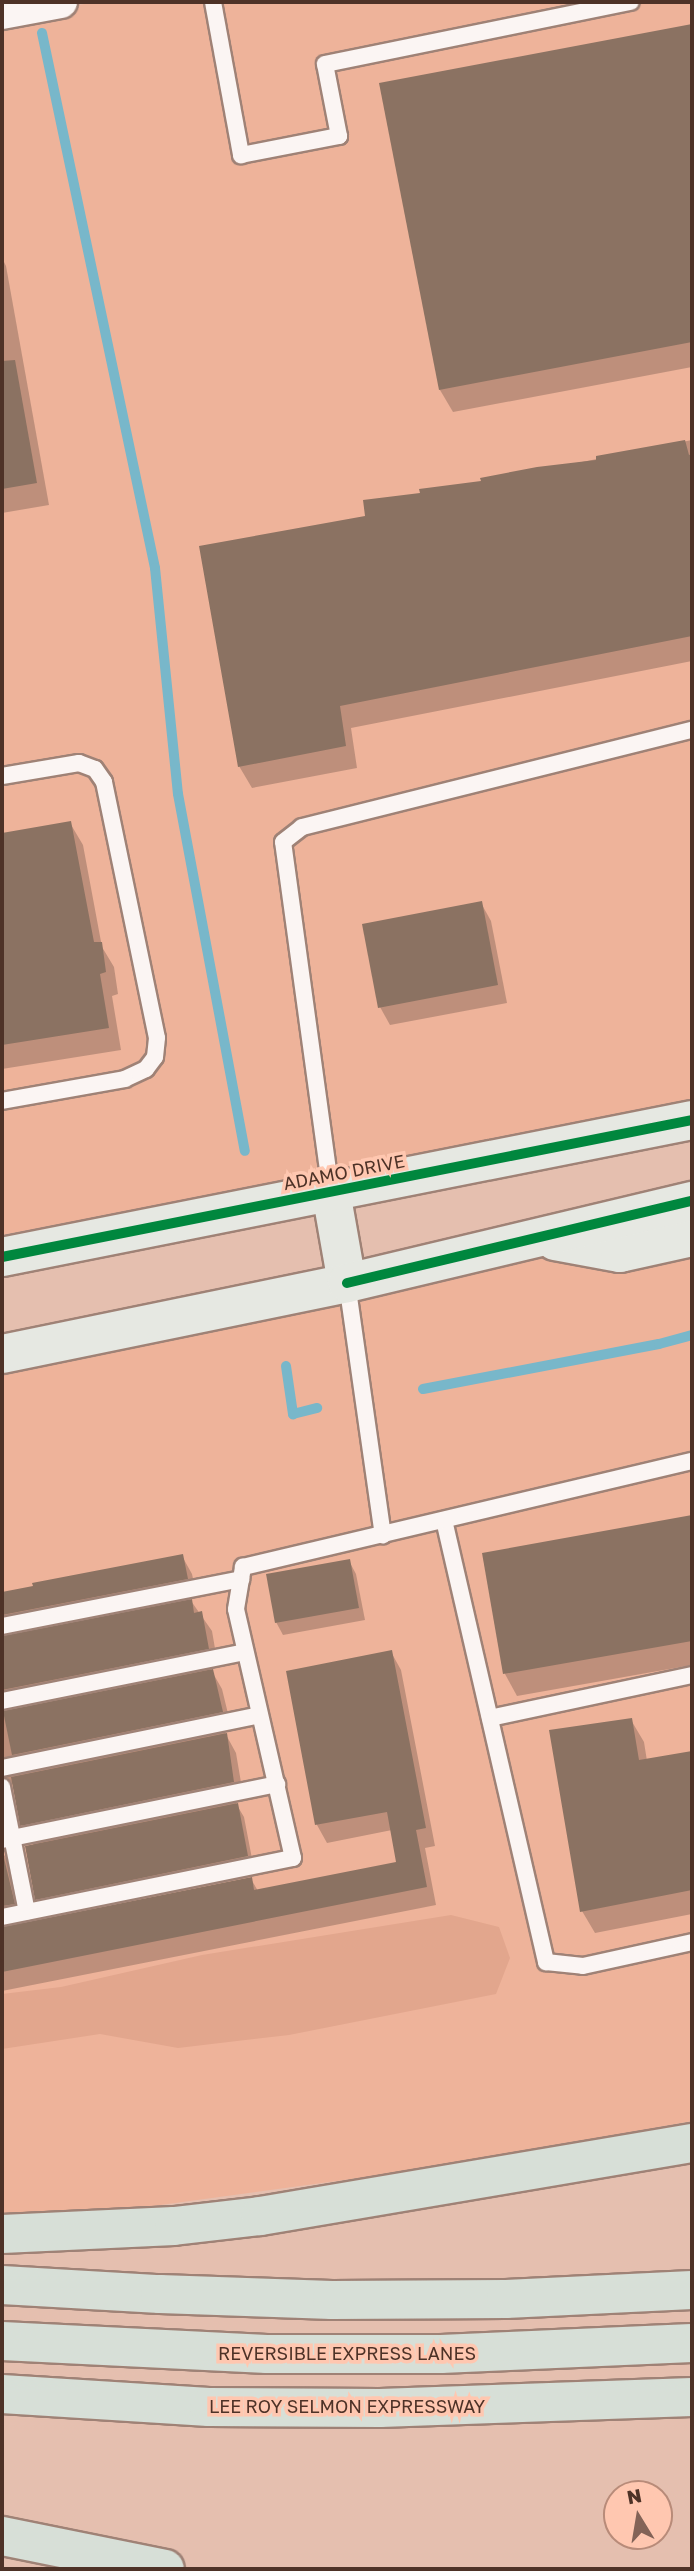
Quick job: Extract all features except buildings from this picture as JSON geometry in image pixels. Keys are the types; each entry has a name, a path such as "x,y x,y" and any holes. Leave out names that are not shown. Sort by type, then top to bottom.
{"highway":[{"path":"2,2234 134,2229 260,2216 692,2143"},
{"path":"2,2285 332,2300 506,2299 692,2290"},
{"name":"REVERSIBLE EXPRESS LANES","path":"2,2342 294,2354 557,2351 692,2343"},
{"name":"LEE ROY SELMON EXPRESSWAY","path":"2,2395 209,2407 367,2408 692,2398"},
{"path":"2,2536 164,2569"}],"main road":[{"name":"ADAMO DRIVE","path":"2,1257 692,1120"},
{"path":"331,1192 346,1283"},
{"path":"2,1354 346,1283 692,1201"},
{"path":"542,1238 620,1254 692,1237"}],"street":[{"path":"2,13 61,2"}],"lane":[{"path":"213,2 241,155 339,136 325,64 631,2"},
{"path":"331,1192 283,842 303,827 692,730"},
{"path":"2,776 79,763 95,769 104,782 158,1038 155,1057 146,1069 125,1079 2,1101"},
{"path":"346,1283 383,1535"},
{"path":"2,1917 293,1858 236,1609 243,1567 692,1461"},
{"path":"444,1520 546,1962 583,1966 692,1942"},
{"path":"2,1626 241,1579"},
{"path":"2,1701 246,1652"},
{"path":"490,1718 692,1675"},
{"path":"2,1768 260,1715"},
{"path":"7,1839 276,1784"},
{"path":"2,1787 7,1839 27,1912"}],"shaded area":[{"path":"95,2 692,2 692,1103 2,1235 2,19"},
{"path":"692,1216 692,2121 439,2167 153,2206 2,2217 2,1349"},
{"path":"451,1915 499,1927 510,1958 496,1994 289,2035 178,2048 100,2034 2,2049 2,1994 61,1987 202,1955"}],"waterway":[{"path":"42,33 155,568 178,794 245,1151"},
{"path":"423,1389 659,1344 692,1335"},
{"path":"286,1366 293,1414 317,1408"}],"cycle path":[{"path":"2,1257 692,1120"},
{"path":"347,1283 692,1201"}]}
